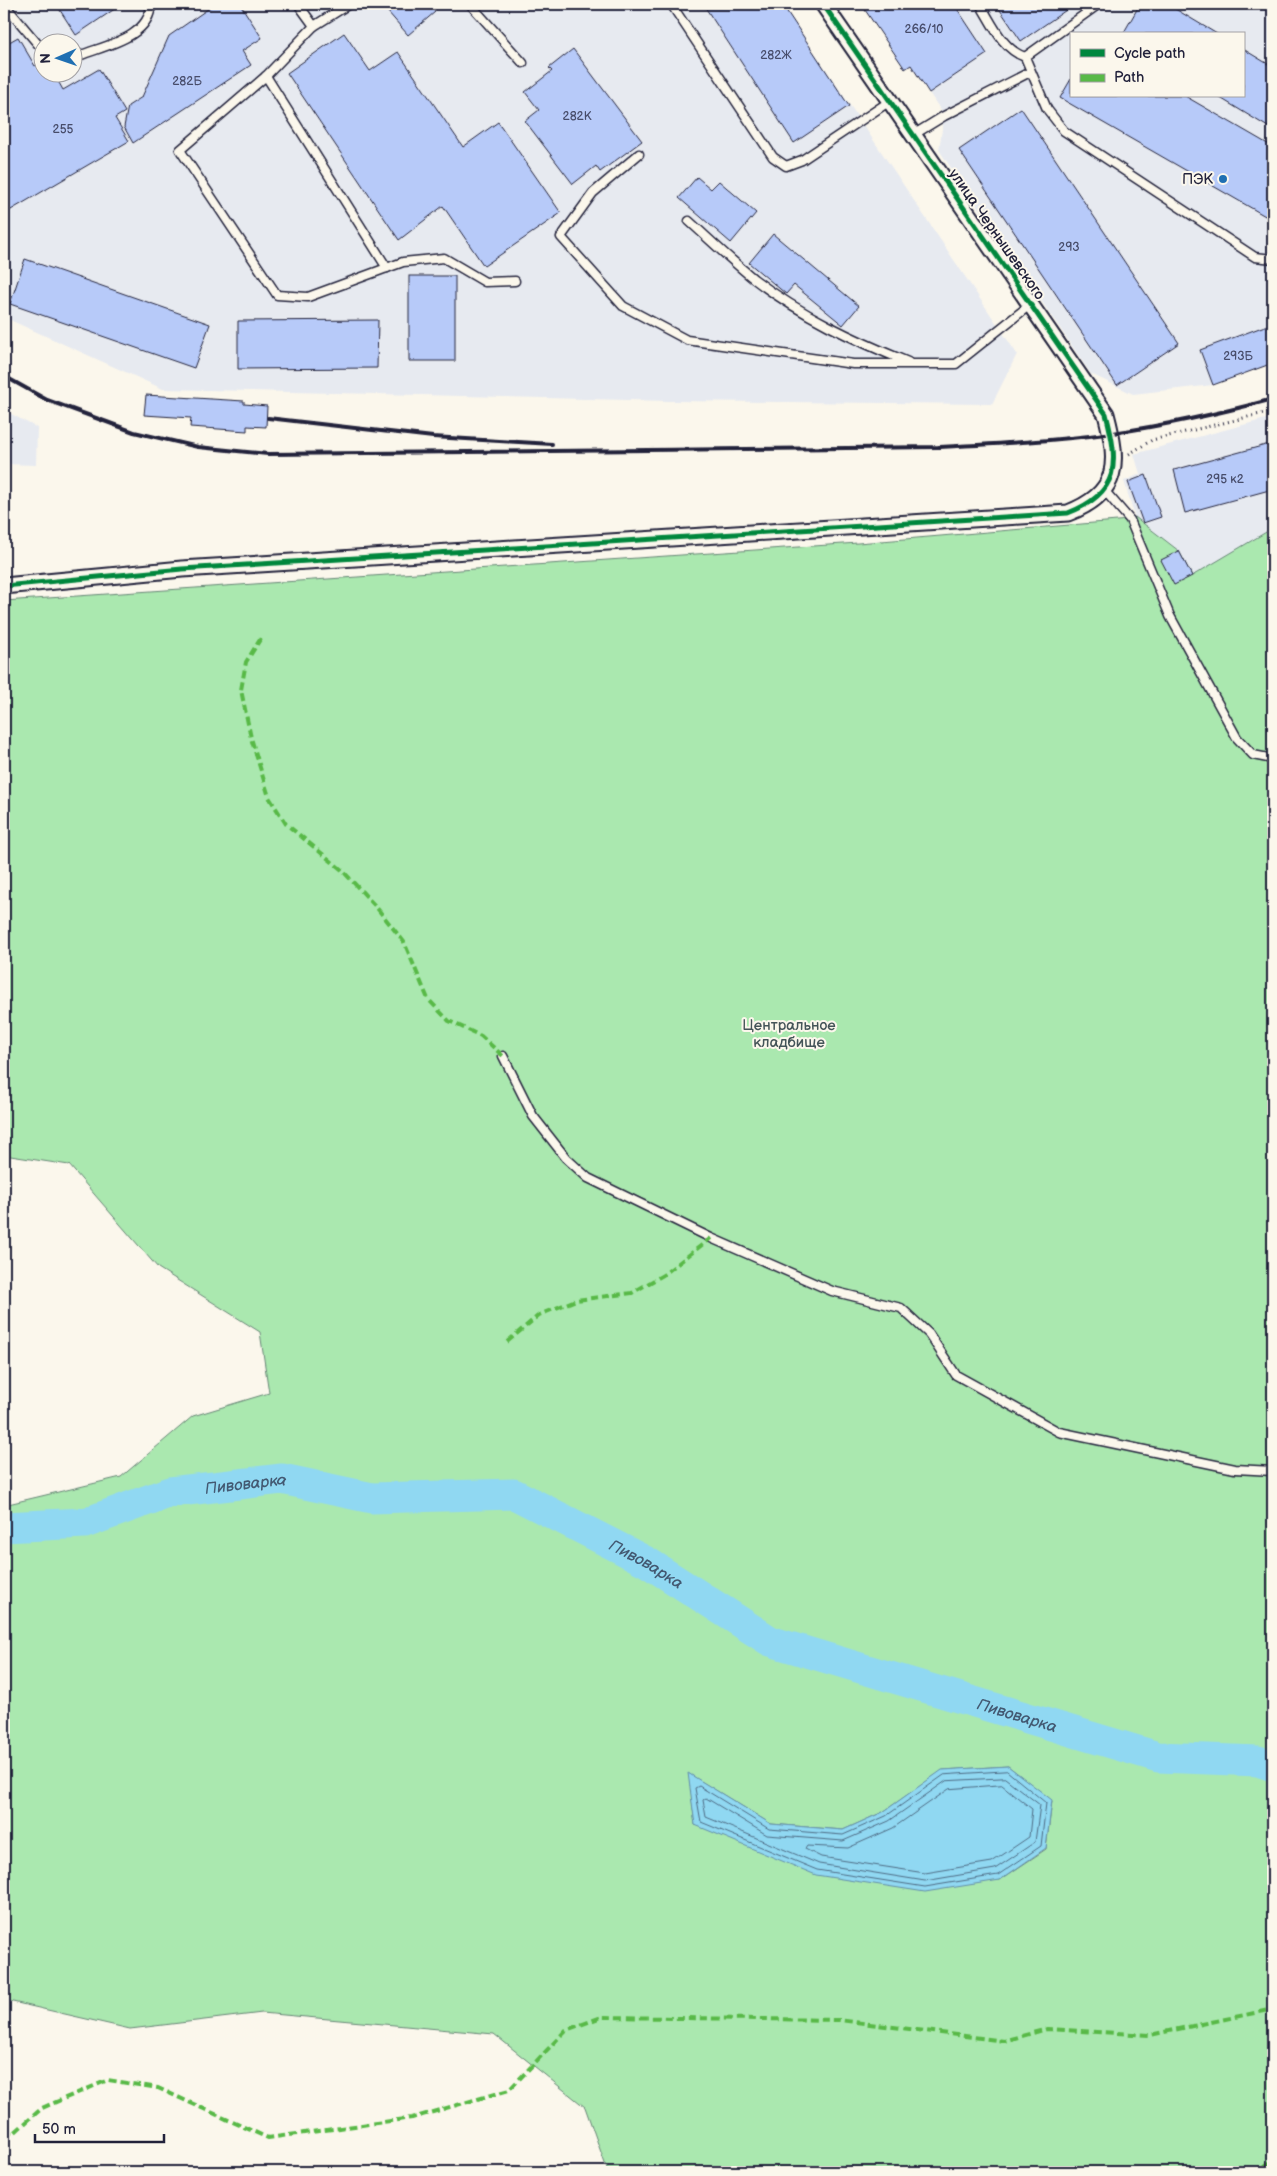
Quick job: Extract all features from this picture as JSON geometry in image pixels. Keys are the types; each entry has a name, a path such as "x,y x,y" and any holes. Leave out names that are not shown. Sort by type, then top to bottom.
{"street":[{"name":"улица Чернышевского","path":"823,4 1106,414 1114,448 1114,471 1104,490"},
{"path":"4,586 182,569 1068,513 1088,505 1104,490"}],"lane":[{"path":"4,4 32,37"},
{"path":"82,56 135,34 150,18 151,4"},
{"path":"298,4 314,26"},
{"path":"349,4 314,26 266,76 180,150 277,295 308,297 403,262 444,258 485,282 515,281"},
{"path":"470,4 523,63"},
{"path":"671,4 773,157 786,166 802,160 890,101"},
{"path":"980,4 1007,47 1015,54 1025,57"},
{"path":"1025,57 1099,4"},
{"path":"1025,57 1047,109 1064,131 1255,257 1273,259"},
{"path":"913,135 944,116 1030,72"},
{"path":"266,76 387,268"},
{"path":"639,154 593,193 561,237 624,306 687,340 853,364 956,364 1030,304"},
{"path":"689,221 754,279 797,309 863,344 913,364"},
{"path":"1104,490 1130,520 1170,616 1237,738 1253,755 1273,759"},
{"path":"504,1056 533,1116 566,1158 588,1178 711,1238 832,1291 901,1308 929,1334 956,1375 1059,1432 1235,1469 1273,1471"}],"path":[{"path":"1114,471 1131,452 1152,440 1273,411"}],"shaded area":[{"path":"4,4 782,4 1017,354 992,404 670,401 163,389 10,320 4,315"},
{"path":"861,4 1273,4 1273,363 1213,385 1133,394 1091,374 939,150 944,115 911,66 905,69"},
{"path":"4,410 37,428 36,465 4,464"},
{"path":"1273,417 1273,528 1192,576 1179,551 1135,517 1124,481 1140,474 1134,454"}],"green space":[{"name":"Центральное кладбище","path":"1135,517 1179,551 1192,576 1273,528 1273,2172 608,2172 585,2107 494,2034 262,2013 130,2029 4,2000 4,1505 121,1477 193,1416 269,1393 260,1332 158,1268 69,1165 4,1155 4,601 858,543 1129,520","holes":["1008,1766 1052,1801 1046,1849 1000,1880 695,1825 689,1774 771,1824 843,1830 883,1812 943,1770"]}],"water":[{"path":"1008,1766 1052,1800 1046,1848 1000,1880 925,1892 816,1875 695,1825 688,1773 771,1824 843,1830 883,1812 942,1770"}],"building":[{"path":"56,4 122,4 80,32 74,32"},
{"path":"215,4 240,4 262,38 242,51 251,65 133,143 124,127 128,106 142,97 169,36"},
{"path":"381,4 428,4 435,12 408,35"},
{"path":"703,4 782,4 849,106 794,143"},
{"path":"861,4 954,4 987,54 929,93 911,65 905,69"},
{"path":"996,4 1075,4 1021,41"},
{"path":"1140,4 1167,4 1214,32 1124,32"},
{"path":"344,33 370,71 398,52 463,147 498,122 561,213 484,266 443,206 399,240 287,73"},
{"path":"18,37 32,61 32,82 59,82 63,90 77,82 82,82 82,79 99,69 125,112 115,118 129,141 4,214 4,45"},
{"path":"573,49 642,141 600,172 596,166 573,184 525,121 539,110 525,92 552,71 549,68"},
{"path":"1244,50 1273,67 1273,130 1220,98 1244,98"},
{"path":"1070,81 1070,98 1188,98 1273,147 1273,207 1267,217 1060,98"},
{"path":"1021,108 1179,343 1117,385 959,150"},
{"path":"697,177 711,189 719,181 756,213 731,243 679,198"},
{"path":"773,234 859,306 843,325 794,285 786,294 749,263"},
{"path":"25,259 210,324 194,368 10,304"},
{"path":"409,276 455,276 455,361 409,361"},
{"path":"378,320 377,368 238,369 238,321"},
{"path":"1273,323 1273,363 1213,385 1200,350"},
{"path":"146,395 244,401 244,404 267,406 266,427 247,426 247,431 190,427 191,418 144,415"},
{"path":"1273,443 1273,489 1185,513 1174,470"},
{"path":"1146,475 1161,517 1143,523 1128,482"},
{"path":"1179,551 1192,576 1174,585 1161,560"}],"waterway":[{"name":"Пивоварка","path":"4,1527 85,1523 170,1492 282,1479 372,1498 514,1494 647,1562 770,1641 1158,1757 1258,1761 1273,1766"}],"railway":[{"path":"4,376 47,400 134,432 198,447 268,454 982,445 1113,433 1194,418 1273,399"},
{"path":"268,418 433,437 552,444"}],"marked path":[{"path":"261,638 246,662 241,690 251,738 269,797 286,824 342,870 377,908 404,942 428,999 449,1021 481,1036 503,1056"},
{"path":"507,1342 539,1315 576,1300 632,1293 663,1275 711,1238"},
{"path":"4,2132 14,2133 42,2108 108,2080 158,2088 268,2138 412,2118 509,2090 566,2030 602,2017 839,2020 1004,2041 1047,2029 1150,2035 1273,2009"},
{"path":"1254,2172 1273,2161"}],"cycle path":[{"path":"4,586 182,569 1068,513 1098,496 1106,486 1113,462 1113,447 1106,414 823,4"}],"place":[{"name":"ПЭК","path":"1223,179"}]}
